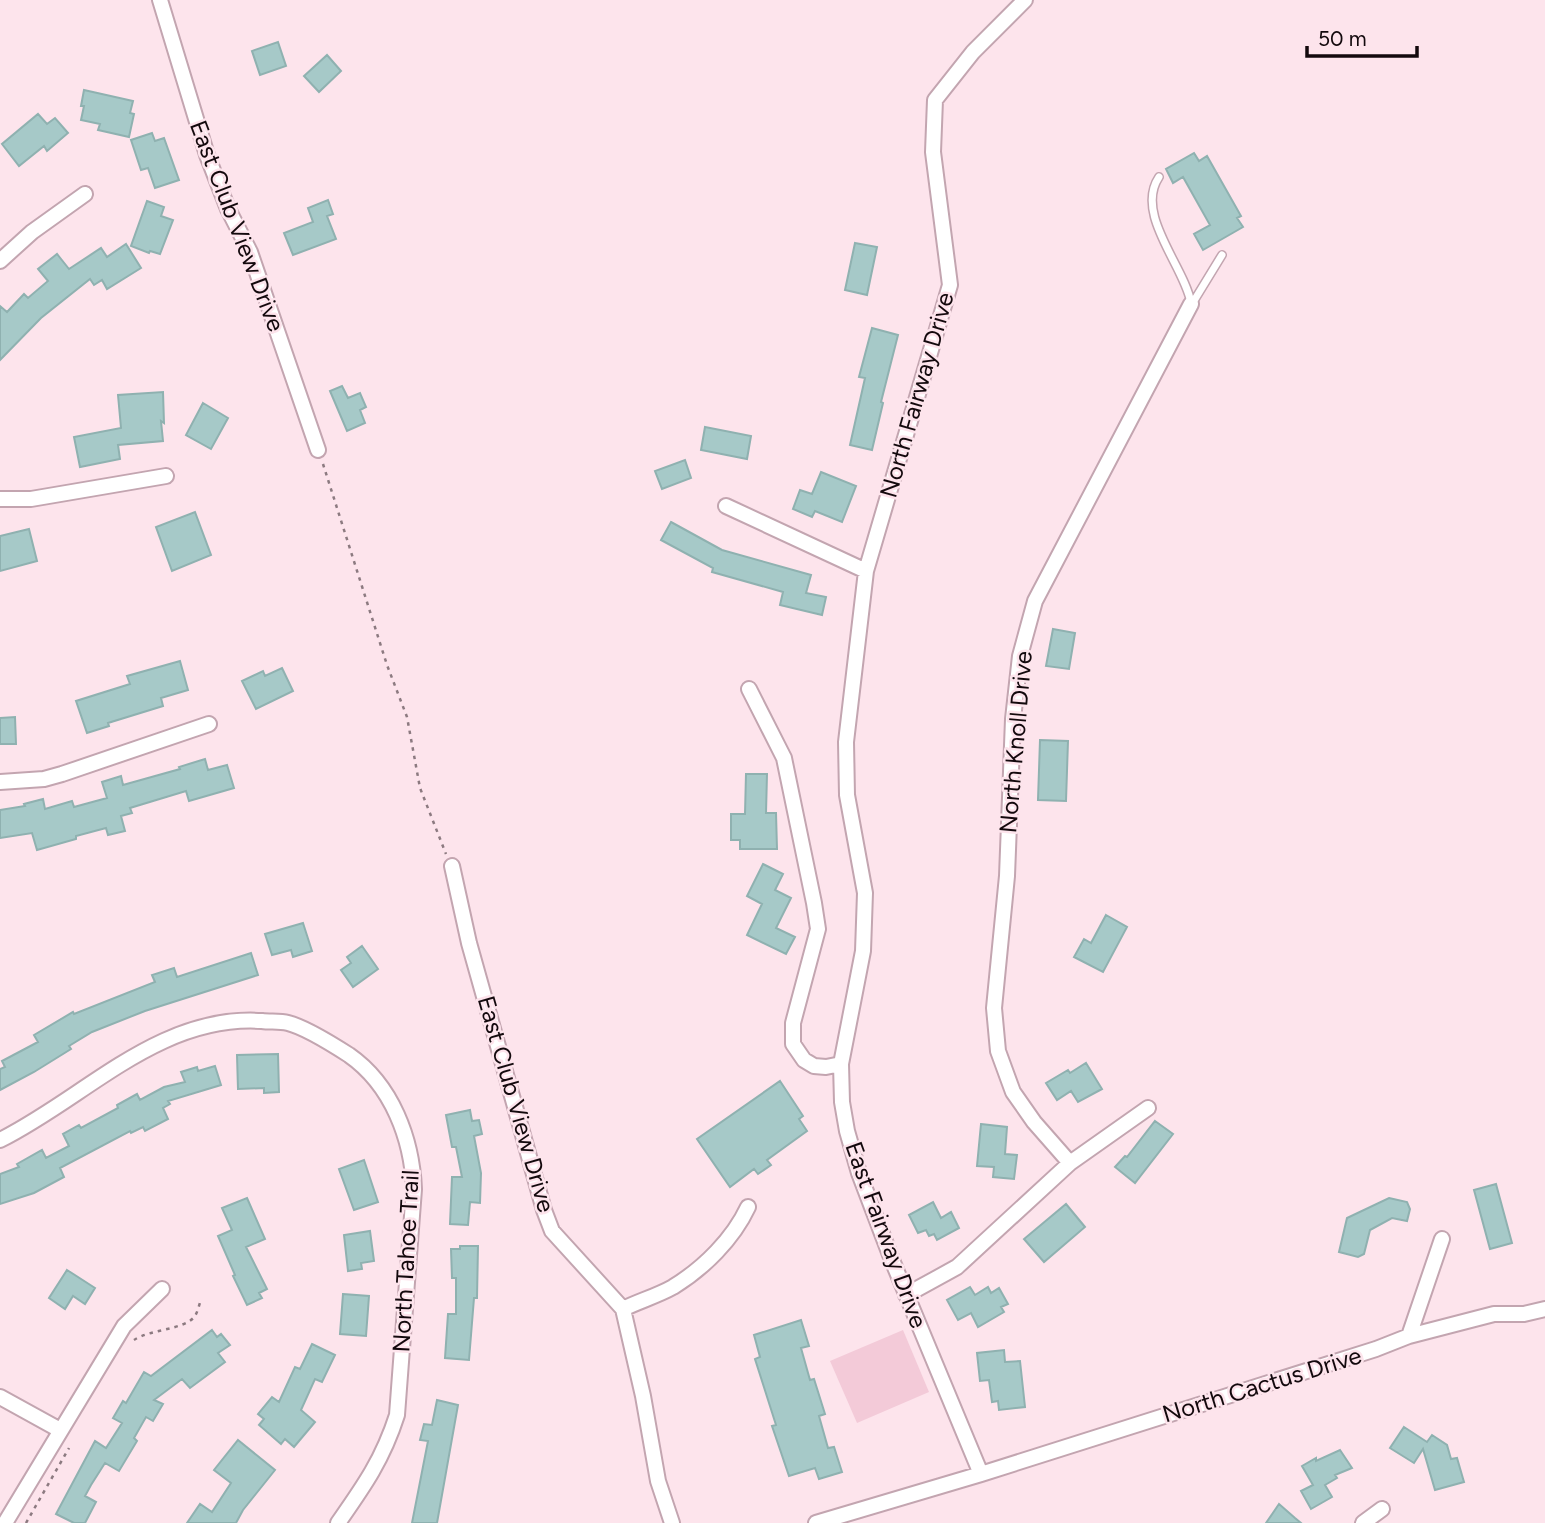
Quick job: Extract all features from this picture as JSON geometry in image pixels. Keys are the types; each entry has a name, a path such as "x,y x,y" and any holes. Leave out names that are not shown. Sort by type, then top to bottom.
{"street":[{"name":"East Club View Drive","path":"160,0 207,155 228,209 250,252 318,450"},
{"name":"North Fairway Drive","path":"866,571 950,285 933,152 934,100 973,52 1025,0"},
{"path":"0,261 32,232 85,194"},
{"name":"North Knoll Drive","path":"1070,1163 1034,1122 1013,1092 998,1051 994,1009 1007,876 1013,719 1020,656 1035,601 1191,304"},
{"path":"0,499 31,499 166,476"},
{"path":"726,506 866,571"},
{"name":"East Fairway Drive","path":"866,571 846,742 847,795 865,893 865,928 841,1064 842,1102 859,1173 981,1474"},
{"path":"749,689 783,758 818,929 793,1023 793,1044 804,1060 814,1066 841,1064"},
{"path":"0,782 44,779 209,724"},
{"name":"East Club View Drive","path":"452,866 469,943 544,1210 552,1231 622,1310 643,1396 658,1481 672,1523"},
{"name":"North Tahoe Trail","path":"0,1140 34,1121 131,1056 162,1042 222,1023 246,1020 289,1023 338,1048 360,1063 377,1081 408,1140 413,1163 414,1189 397,1415 388,1444 374,1471 338,1523"},
{"path":"906,1294 957,1267 1070,1163 1148,1108"},
{"path":"622,1310 672,1287 694,1272 740,1224 748,1207"},
{"path":"1409,1336 1441,1238"},
{"path":"5,1523 124,1326 162,1289"},
{"name":"North Cactus Drive","path":"816,1523 981,1474 1376,1349 1409,1336 1494,1314 1524,1314 1545,1308"},
{"path":"0,1396 60,1430"},
{"path":"1363,1523 1382,1509"}],"lane":[{"path":"1159,177 1154,185 1153,209 1168,253 1189,291 1191,304"},
{"path":"1191,304 1222,255"}],"path":[{"path":"318,450 387,665 407,717 420,788 452,866"},
{"path":"133,1340 157,1329 183,1325 194,1318 201,1300"},
{"path":"26,1523 72,1442"}],"shaded area":[{"path":"903,1330 929,1392 857,1423 830,1361"}],"building":[{"path":"278,42 286,66 260,75 252,51"},
{"path":"327,55 341,71 319,92 304,76"},
{"path":"84,90 133,101 130,113 134,114 129,137 98,130 100,124 81,120"},
{"path":"38,114 47,124 55,118 68,133 47,151 44,146 19,166 2,144"},
{"path":"152,133 155,141 164,138 179,180 155,188 148,168 141,170 131,140"},
{"path":"1194,153 1199,161 1207,156 1241,216 1237,218 1243,227 1203,250 1194,234 1210,225 1183,177 1173,183 1166,169"},
{"path":"328,200 333,214 327,216 336,239 293,255 284,233 313,222 308,208"},
{"path":"147,201 164,207 161,216 173,220 160,254 131,246"},
{"path":"855,243 877,247 867,295 845,290"},
{"path":"126,244 141,268 107,289 102,280 94,285 90,279 41,318 0,360 0,306 7,312 24,294 28,298 48,281 38,269 57,254 69,269 101,248 107,257"},
{"path":"872,328 898,335 872,450 850,445 865,378 859,377"},
{"path":"342,386 348,398 360,393 366,407 360,410 365,423 347,431 330,391"},
{"path":"163,392 163,441 118,445 120,459 80,467 74,437 121,428 118,395"},
{"path":"203,403 228,418 211,449 186,435"},
{"path":"705,427 751,436 747,459 701,450"},
{"path":"685,460 691,478 662,489 655,471"},
{"path":"821,472 856,486 842,522 815,511 812,517 793,509 800,490 812,494"},
{"path":"195,512 211,555 172,571 156,527"},
{"path":"671,522 722,550 811,575 806,593 826,597 822,615 780,605 783,592 712,572 713,568 661,540"},
{"path":"29,529 37,561 0,571 0,536"},
{"path":"1053,629 1075,633 1069,669 1046,666"},
{"path":"180,661 188,690 161,698 163,706 108,723 109,726 87,733 76,701 130,684 127,676"},
{"path":"282,668 293,691 256,709 242,681 263,671 265,676"},
{"path":"15,717 16,744 0,744 0,718"},
{"path":"1040,740 1068,741 1066,801 1038,800"},
{"path":"205,759 208,770 227,765 234,788 189,801 186,791 130,808 132,813 121,816 125,831 108,835 106,828 37,850 32,833 0,838 0,810 25,806 24,804 43,799 45,809 72,801 74,807 107,798 102,782 121,776 123,785"},
{"path":"746,774 767,774 766,813 776,813 777,849 740,849 740,840 731,840 731,814 745,814"},
{"path":"763,864 783,874 775,890 791,898 776,928 795,937 786,954 747,935 762,904 747,896"},
{"path":"1106,915 1127,927 1103,972 1074,957 1084,939 1091,943"},
{"path":"303,923 312,951 293,957 291,950 272,955 265,934"},
{"path":"362,946 378,969 353,987 341,970 351,963 347,957"},
{"path":"251,953 258,975 145,1011 92,1032 69,1046 71,1049 0,1090 0,1069 5,1067 2,1061 38,1042 34,1035 73,1012 74,1014 155,982 152,975 174,968 177,977"},
{"path":"278,1054 279,1092 264,1093 264,1088 238,1089 237,1055"},
{"path":"1086,1063 1102,1089 1078,1102 1071,1091 1057,1100 1046,1083"},
{"path":"215,1066 221,1085 168,1101 170,1104 163,1108 168,1119 145,1131 143,1127 131,1133 130,1131 60,1168 64,1177 34,1193 0,1204 0,1174 19,1167 17,1164 42,1150 46,1158 69,1146 63,1134 79,1125 81,1128 118,1108 117,1105 137,1094 140,1100 164,1087 185,1082 181,1072 197,1067 198,1071"},
{"path":"780,1081 803,1116 799,1119 807,1131 767,1160 771,1165 758,1174 754,1169 730,1187 697,1139"},
{"path":"470,1110 472,1121 479,1120 482,1134 474,1136 481,1173 480,1203 470,1202 468,1225 450,1224 452,1177 462,1177 456,1147 452,1147 446,1115"},
{"path":"1155,1121 1173,1134 1135,1183 1115,1167 1127,1157"},
{"path":"981,1124 1007,1127 1005,1154 1017,1155 1014,1179 993,1177 994,1167 977,1166"},
{"path":"364,1160 378,1202 354,1210 339,1169"},
{"path":"1496,1184 1512,1243 1490,1249 1474,1190"},
{"path":"247,1198 265,1239 246,1247 267,1289 259,1293 262,1298 247,1305 218,1236 232,1230 222,1208"},
{"path":"1389,1198 1407,1202 1410,1209 1407,1221 1392,1218 1370,1230 1364,1254 1358,1257 1339,1252 1347,1218"},
{"path":"933,1202 941,1218 951,1212 959,1228 937,1240 934,1234 929,1236 926,1230 918,1233 909,1215"},
{"path":"1066,1204 1085,1227 1044,1262 1024,1239"},
{"path":"370,1231 374,1261 361,1263 362,1269 348,1271 344,1235"},
{"path":"460,1246 478,1246 477,1298 474,1298 469,1360 445,1358 448,1314 456,1314 456,1278 452,1278 451,1249 460,1249"},
{"path":"67,1270 95,1288 85,1304 73,1296 65,1309 49,1298"},
{"path":"970,1287 975,1295 988,1287 991,1293 999,1288 1008,1304 1001,1307 1004,1312 978,1327 971,1313 958,1320 947,1300"},
{"path":"343,1294 369,1296 366,1336 340,1334"},
{"path":"801,1320 809,1346 801,1348 810,1380 814,1379 825,1414 819,1416 828,1448 834,1447 842,1472 819,1479 815,1468 789,1476 772,1426 776,1425 755,1359 760,1357 754,1335"},
{"path":"212,1330 217,1337 221,1334 230,1345 218,1353 225,1362 190,1388 182,1379 154,1400 163,1404 153,1421 146,1417 134,1438 137,1441 119,1471 105,1463 91,1485 85,1496 96,1502 85,1523 74,1523 56,1514 95,1441 106,1448 122,1423 113,1418 123,1401 126,1403 144,1372 151,1376"},
{"path":"312,1344 335,1355 322,1382 315,1379 301,1410 315,1422 294,1447 285,1439 281,1444 259,1425 264,1419 258,1414 272,1397 279,1402 295,1367 300,1369"},
{"path":"1004,1350 1005,1362 1020,1361 1025,1407 999,1410 998,1401 992,1402 989,1380 980,1381 977,1353"},
{"path":"437,1400 458,1405 437,1523 412,1523 428,1441 420,1440 424,1424 432,1425"},
{"path":"1404,1427 1427,1442 1432,1435 1447,1445 1451,1459 1457,1458 1464,1482 1435,1490 1423,1449 1414,1463 1390,1448"},
{"path":"238,1440 275,1470 236,1523 187,1523 200,1504 212,1512 231,1483 214,1470"},
{"path":"1340,1450 1352,1468 1335,1475 1337,1478 1325,1485 1332,1497 1311,1509 1301,1491 1313,1485 1302,1466"},
{"path":"1279,1504 1295,1518 1301,1523 1266,1523"}]}
